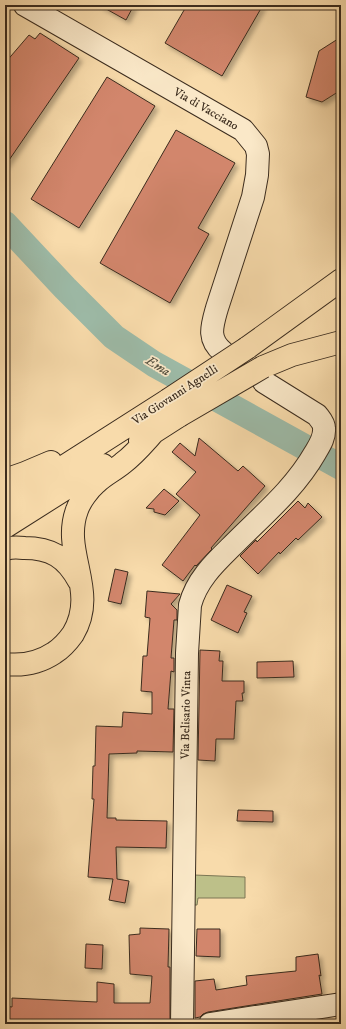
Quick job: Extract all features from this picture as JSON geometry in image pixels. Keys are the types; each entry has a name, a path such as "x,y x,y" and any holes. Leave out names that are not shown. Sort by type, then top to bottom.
{"highway":[{"name":"Via Giovanni Agnelli","path":"5,527 153,433 173,408 247,348 341,280"},
{"name":"Via Giovanni Agnelli","path":"5,504 113,435 173,408 263,374 292,355 341,342"},
{"path":"5,664 19,665 48,657 59,650 69,640 80,621 83,600 72,535 77,509 96,483 124,463 153,433"},
{"path":"5,480 25,473 113,435"},
{"path":"5,549 9,547 35,548 56,554 66,561 82,588"}],"street":[{"name":"Via di Vacciano","path":"25,5 243,130 256,146 258,165 253,197 212,327 212,338 215,344 223,352"},
{"name":"Via Belisario Vinta","path":"182,1024 187,653 190,605 198,585 214,564 297,480 316,446 313,413 263,374"},
{"path":"210,1024 341,1004"}],"green space":[{"path":"194,875 245,877 245,898 198,898 197,905 192,905"}],"building":[{"path":"99,5 134,5 126,20"},
{"path":"187,5 263,5 222,76 165,43"},
{"path":"40,33 79,58 5,166 5,63 29,35 35,39"},
{"path":"341,37 341,90 322,102 306,97 319,51"},
{"path":"107,77 155,106 79,228 31,199"},
{"path":"176,130 235,163 198,228 209,234 170,303 100,263"},
{"path":"199,438 238,471 243,466 265,486 211,548 212,549 196,566 195,565 183,581 162,565 200,515 176,494 196,472 172,452 180,443 195,456"},
{"path":"164,489 179,501 165,515 154,512 154,509 146,508"},
{"path":"298,501 305,508 308,503 322,517 298,540 296,538 280,554 279,552 258,574 240,556 256,540 257,542"},
{"path":"115,569 128,572 121,604 108,601"},
{"path":"227,585 252,596 244,612 247,613 238,633 211,620"},
{"path":"147,591 180,594 171,604 177,610 177,620 174,620 171,658 174,658 174,672 171,671 168,709 174,709 173,752 137,751 137,753 109,754 107,818 116,818 116,820 167,821 166,848 116,847 117,879 129,881 125,903 109,900 113,879 88,877 94,799 92,799 93,766 95,766 96,726 122,727 123,712 152,714 152,692 141,691 143,656 147,656 150,618 145,617"},
{"path":"200,650 220,651 219,661 223,661 222,681 244,681 244,693 242,693 243,701 236,701 234,739 216,739 215,761 198,760"},
{"path":"293,661 294,677 257,678 257,662"},
{"path":"238,810 273,811 273,822 237,821"},
{"path":"140,928 169,929 168,967 170,967 170,1020 165,1024 5,1024 5,1006 12,1007 12,998 97,1002 97,982 114,984 114,1003 150,1003 152,976 130,974 129,935 140,934"},
{"path":"197,929 220,929 220,957 196,956"},
{"path":"86,944 103,945 102,969 85,968"},
{"path":"318,954 322,994 208,1012 195,1018 195,981 214,979 216,990 247,985 246,976 296,971 296,957"}],"waterway":[{"name":"Ema","path":"5,224 65,288 114,337 154,364 341,467"}]}
